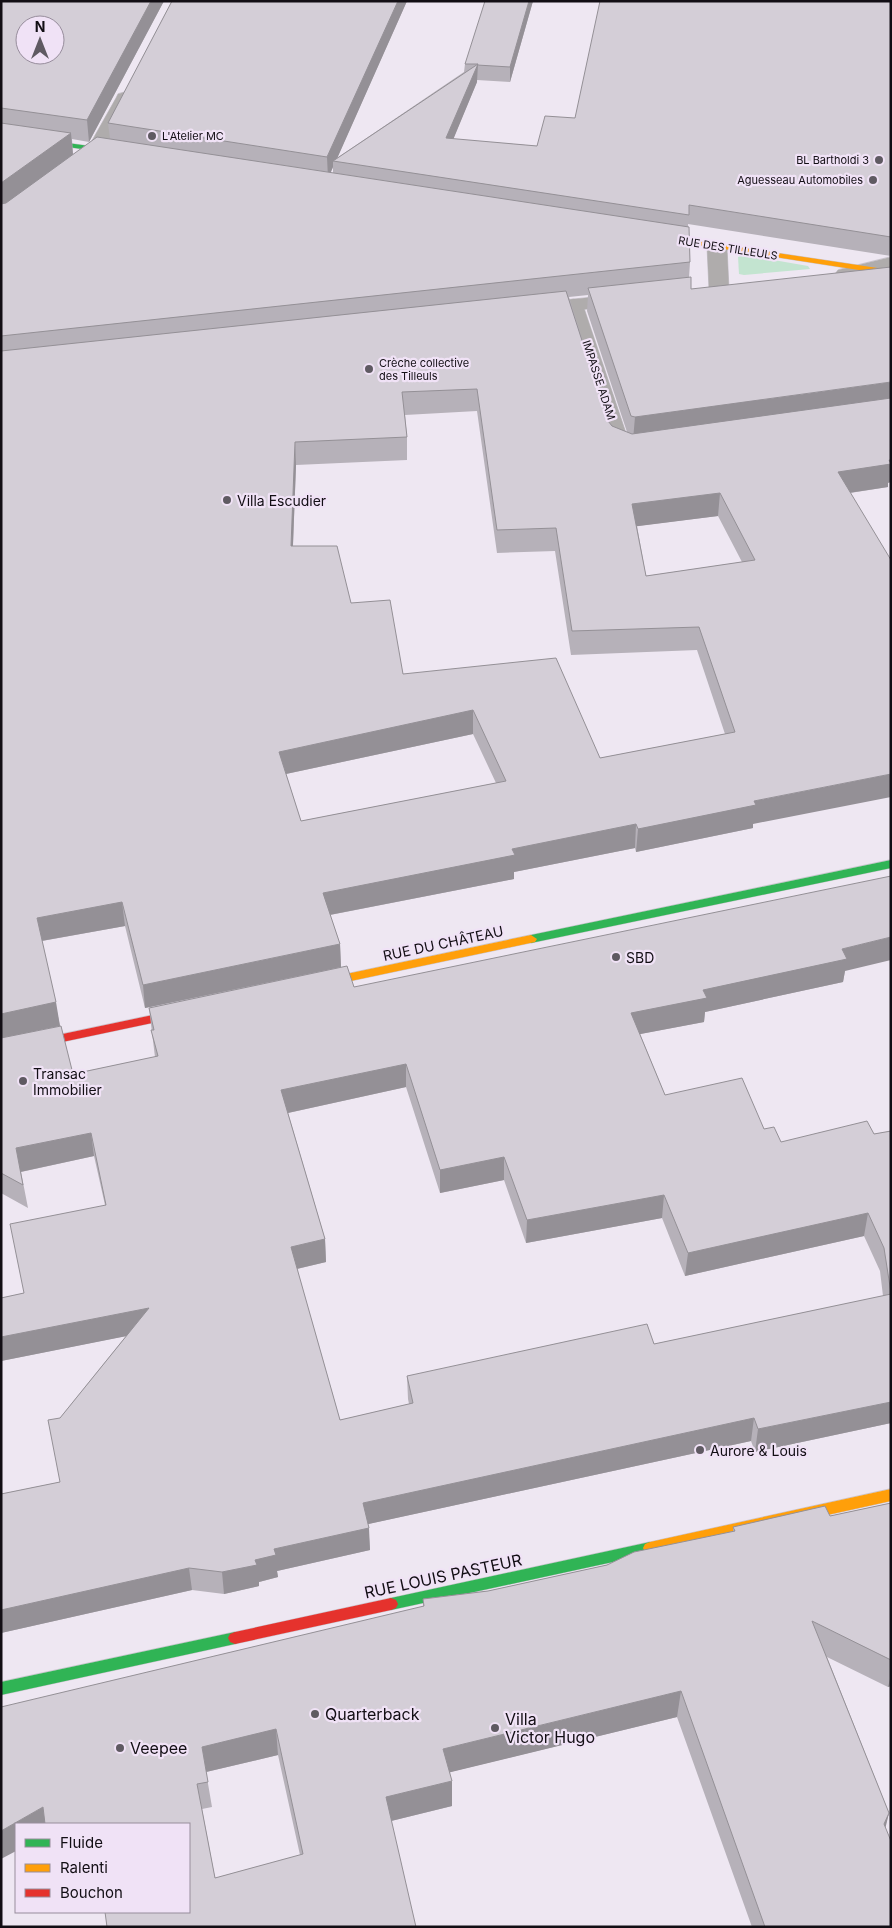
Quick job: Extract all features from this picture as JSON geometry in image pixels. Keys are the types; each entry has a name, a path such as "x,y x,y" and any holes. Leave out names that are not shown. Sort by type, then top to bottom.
{"street":[{"path":"64,174 97,149 132,85"},
{"path":"1,136 129,154"},
{"name":"RUE DES TILLEULS","path":"640,234 891,273"},
{"path":"717,247 720,289"},
{"path":"806,279 868,270 891,263"},
{"path":"515,311 648,297"},
{"name":"RUE DU CHÂTEAU","path":"304,987 891,864"},
{"path":"1,1051 197,1010"},
{"name":"RUE LOUIS PASTEUR","path":"1,1690 891,1495"}],"lane":[{"name":"IMPASSE ADAM","path":"574,305 619,442 640,447"}],"green space":[{"path":"745,255 808,266 810,269 739,274 738,257"}],"building":[{"path":"1,1 151,1 87,120 1,108"},
{"path":"172,1 398,1 327,157 108,123"},
{"path":"485,1 529,1 510,67 465,64"},
{"path":"600,1 891,1 891,237 689,205 689,215 333,161 478,64 446,138 537,146 545,116 575,118"},
{"path":"1,123 71,133 1,183"},
{"path":"97,137 689,227 690,262 1,336 1,204 6,203"},
{"path":"891,267 891,382 635,417 631,416 588,288 691,277 691,289"},
{"path":"566,291 608,421 612,426 632,434 891,398 891,460 889,460 891,464 838,472 891,560 891,774 754,801 756,805 638,829 636,824 512,849 515,855 323,893 340,944 143,985 122,902 37,918 56,1002 1,1014 1,351","holes":["477,389 497,530 556,528 572,631 699,627 735,732 600,758 556,658 403,674 390,600 351,603 337,546 291,546 295,442 407,437 402,392","720,493 755,560 646,576 632,504","473,710 506,781 301,821 279,752"]},
{"path":"891,876 891,937 842,949 847,959 703,990 707,998 631,1013 665,1095 742,1078 764,1129 774,1127 781,1142 867,1121 874,1134 891,1131 891,1293 884,1248 868,1213 688,1253 664,1195 527,1220 504,1157 440,1170 406,1064 281,1090 325,1239 291,1247 340,1420 413,1403 407,1376 647,1324 654,1344 891,1294 891,1402 758,1429 754,1418 363,1503 369,1528 274,1549 276,1555 255,1560 257,1565 222,1572 189,1568 1,1610 1,1494 60,1482 48,1420 60,1418 149,1308 1,1337 1,1298 24,1293 10,1224 106,1205 91,1133 16,1148 23,1185 1,1173 1,1038 61,1026 73,1074 158,1056 151,1030 154,1030 149,1008 347,966 354,987"},
{"path":"891,1503 891,1660 812,1621 889,1813 884,1824 891,1841 891,1927 765,1927 681,1691 443,1749 452,1781 386,1797 416,1927 107,1927 105,1913 190,1913 190,1823 45,1823 43,1807 1,1831 1,1707 424,1606 423,1599 488,1591 607,1565 634,1552 735,1531 733,1527 825,1506 830,1516","holes":["276,1729 303,1854 215,1878 197,1784 208,1782 202,1747"]}],"traffic: fast":[{"path":"1,136 119,152"},
{"path":"531,939 891,864"},
{"path":"391,1604 650,1548"},
{"path":"1,1689 235,1638"}],"traffic: slow":[{"path":"653,236 891,273"},
{"path":"313,985 531,939"},
{"path":"650,1548 891,1495"}],"traffic: jam":[{"path":"1,1051 186,1012"},
{"path":"235,1638 391,1604"}],"place":[{"name":"L'Atelier MC","path":"152,136"},
{"name":"BL Bartholdi 3","path":"879,160"},
{"name":"Aguesseau Automobiles","path":"873,180"},
{"name":"Crèche collective des Tilleuls","path":"369,369"},
{"name":"Villa Escudier","path":"227,500"},
{"name":"SBD","path":"616,957"},
{"name":"Transac Immobilier","path":"23,1081"},
{"name":"Aurore & Louis","path":"700,1450"},
{"name":"Quarterback","path":"315,1714"},
{"name":"Villa Victor Hugo","path":"495,1728"},
{"name":"Veepee","path":"120,1748"}]}
